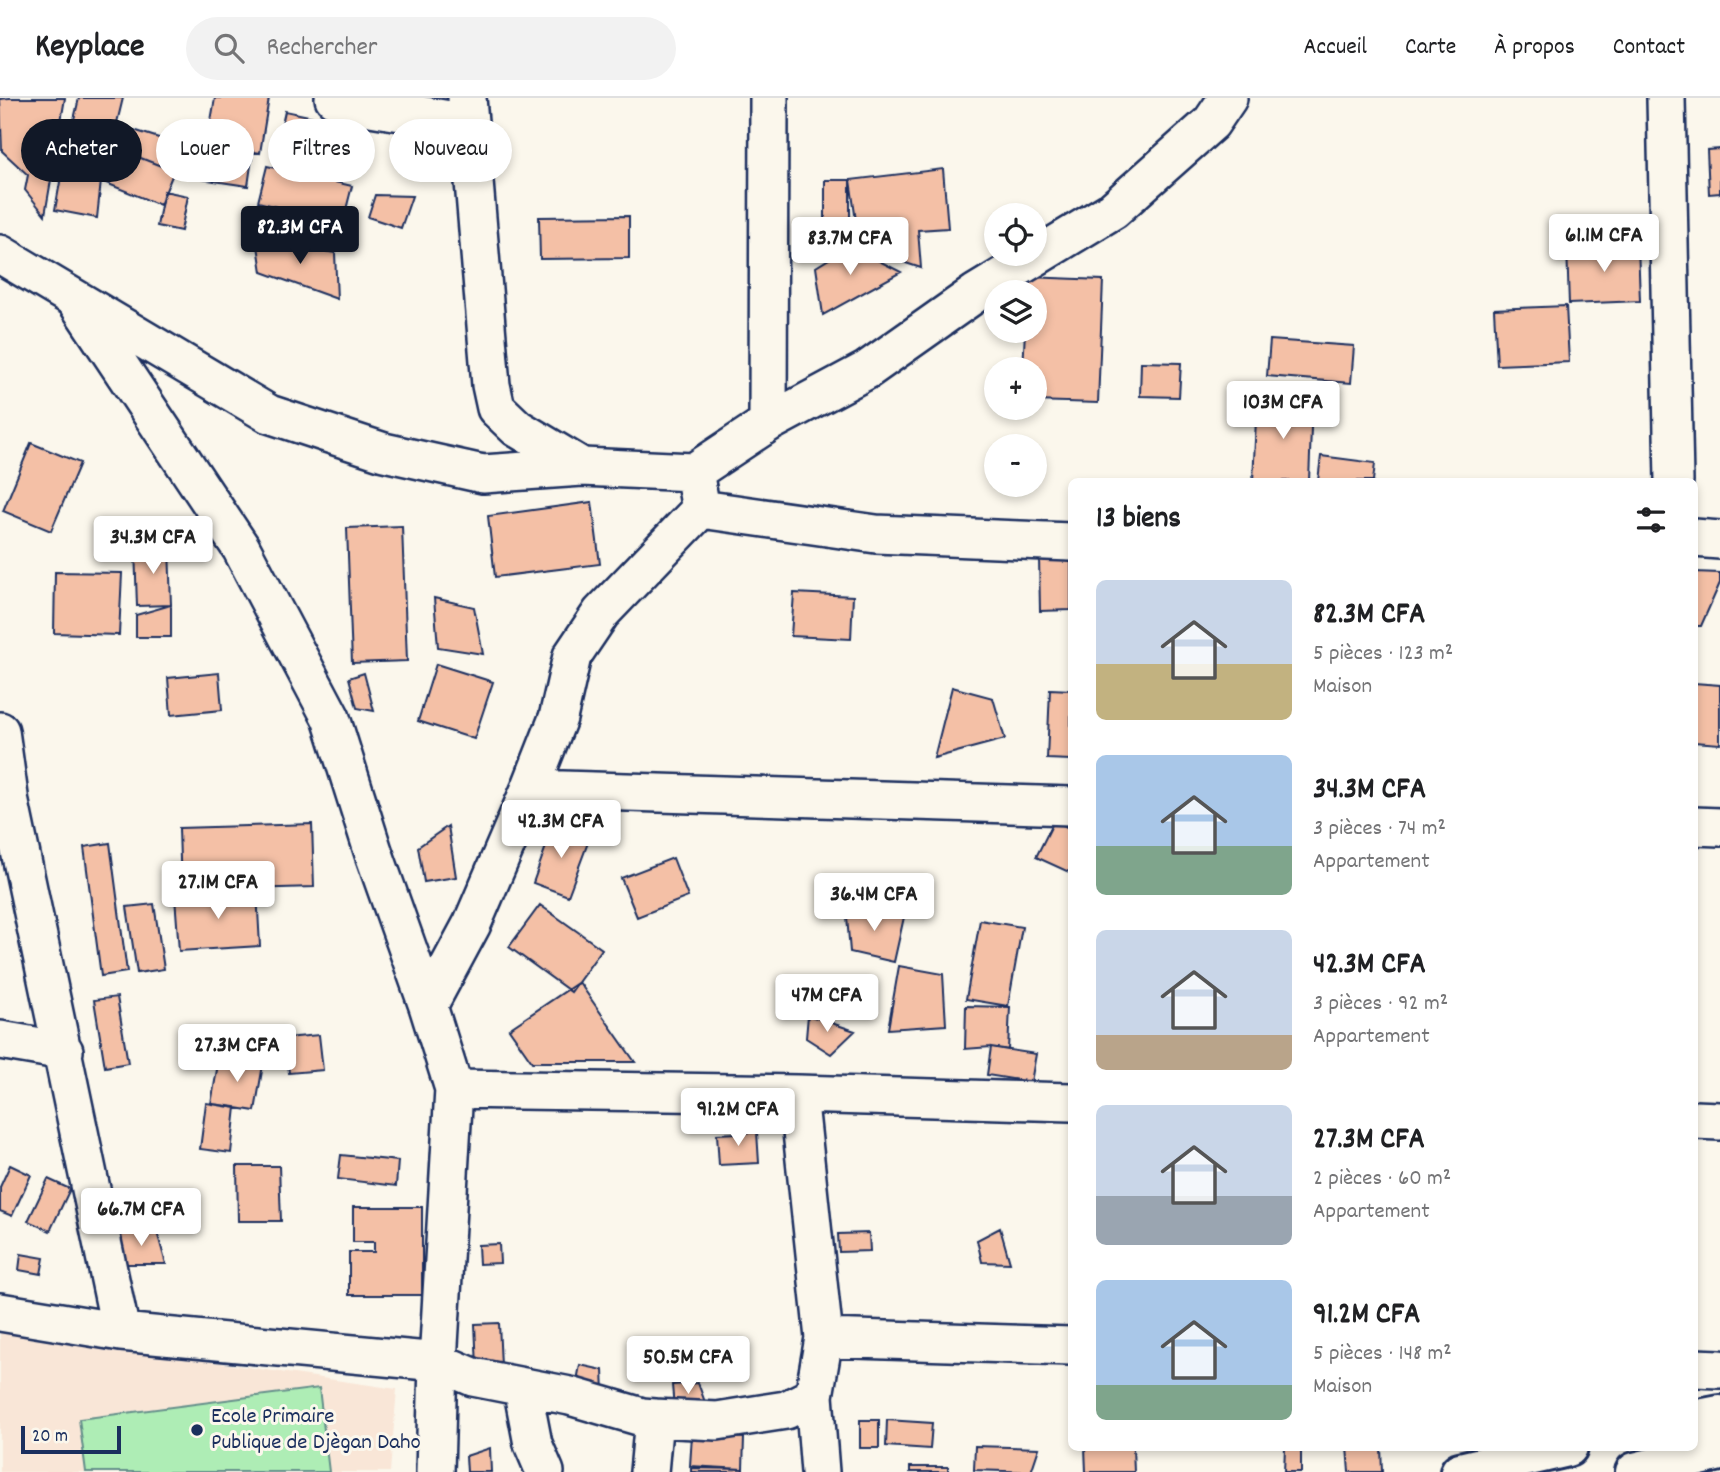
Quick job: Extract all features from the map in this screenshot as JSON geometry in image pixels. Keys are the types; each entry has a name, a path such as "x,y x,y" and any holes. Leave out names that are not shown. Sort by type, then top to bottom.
{"main road":[{"path":"1698,1419 1720,1415"},
{"path":"1460,1472 1551,1451"},
{"path":"1635,1472 1720,1451"}],"street":[{"path":"334,98 352,104 467,110 491,385 496,408 517,428 582,467"},
{"path":"768,423 769,98"},
{"path":"0,254 269,414 371,448 482,474 582,467 694,472 768,423 867,370 976,293 1113,210 1211,123 1228,98"},
{"path":"1666,98 1674,478"},
{"path":"75,299 241,548 331,718 454,1089 438,1362 435,1472"},
{"path":"694,472 701,509"},
{"path":"428,1006 472,924 530,789 558,718 572,656 601,613 701,509"},
{"path":"701,509 876,534 1068,542"},
{"path":"1698,538 1720,540"},
{"path":"0,731 5,802 64,1051 121,1332"},
{"path":"530,789 1068,806"},
{"path":"1698,826 1720,827"},
{"path":"0,1040 64,1051"},
{"path":"454,1089 798,1094 1068,1102"},
{"path":"798,1094 824,1338 814,1396 820,1472"},
{"path":"1698,1120 1720,1121"},
{"path":"0,1312 121,1332 438,1362 473,1377 654,1418 717,1421 786,1410 814,1396"},
{"path":"824,1338 1068,1346"},
{"path":"1698,1368 1720,1369"},
{"path":"522,1387 533,1444 545,1472"},
{"path":"649,1472 654,1418"}],"shaded area":[{"name":"Ecole Primaire Publique de Djègan Daho","path":"0,1331 397,1389 390,1472 0,1472"}],"green space":[{"path":"319,1388 329,1472 86,1472 79,1419"}],"building":[{"path":"65,98 61,119 21,119 21,169 2,151 0,99"},
{"path":"79,98 123,98 118,119 74,119"},
{"path":"215,98 269,98 260,153 254,152 254,119 211,119"},
{"path":"285,111 323,119 283,119"},
{"path":"142,133 156,137 156,164 142,159"},
{"path":"1720,149 1720,193 1709,194 1707,150"},
{"path":"142,159 156,164 156,182 169,182 160,205 103,182 142,182"},
{"path":"267,166 268,182 335,182 352,186 335,253 290,243 298,212 258,202"},
{"path":"943,169 948,228 918,230 921,268 860,248 850,180"},
{"path":"825,180 850,180 850,246 825,246"},
{"path":"27,182 51,182 45,215 25,190"},
{"path":"60,182 101,182 97,218 55,210"},
{"path":"221,182 249,182 248,186"},
{"path":"164,191 188,196 181,231 157,226"},
{"path":"375,195 412,196 401,228 368,217"},
{"path":"629,216 629,258 540,259 539,217"},
{"path":"257,239 335,253 337,299 262,272"},
{"path":"1638,244 1640,301 1569,304 1567,247"},
{"path":"850,246 901,272 823,315 816,267"},
{"path":"1027,277 1103,280 1098,403 1047,401 1047,357 1024,357 1024,343 1047,343 1047,280 1027,280"},
{"path":"1566,306 1569,362 1497,365 1494,309"},
{"path":"1270,340 1354,346 1351,383 1267,376"},
{"path":"1141,362 1181,363 1179,397 1140,396"},
{"path":"1257,399 1312,402 1309,478 1253,478"},
{"path":"31,443 80,463 51,531 3,511"},
{"path":"1321,456 1375,463 1373,478 1318,478"},
{"path":"592,502 600,564 495,577 488,516"},
{"path":"402,526 407,661 352,663 347,528"},
{"path":"169,547 171,605 137,606 135,548"},
{"path":"1068,556 1068,610 1040,611 1039,557"},
{"path":"55,572 122,573 119,635 54,633"},
{"path":"1698,572 1720,573 1720,583 1701,626 1698,626"},
{"path":"794,593 853,596 851,639 791,636"},
{"path":"434,598 474,607 483,654 438,647"},
{"path":"171,605 171,637 136,637 136,615"},
{"path":"436,664 493,682 474,739 418,721"},
{"path":"219,673 222,710 171,715 168,678"},
{"path":"364,673 374,711 357,708 349,678"},
{"path":"1698,683 1720,685 1720,744 1698,742"},
{"path":"952,687 993,698 1005,739 934,758"},
{"path":"1050,689 1068,690 1068,760 1047,759"},
{"path":"1054,821 1068,828 1068,872 1036,857"},
{"path":"312,824 314,887 181,891 179,828"},
{"path":"554,824 590,837 568,896 533,883"},
{"path":"448,826 456,877 424,882 418,847"},
{"path":"110,843 127,972 101,976 84,847"},
{"path":"673,858 688,897 637,917 621,878"},
{"path":"257,892 260,946 179,951 175,897"},
{"path":"154,904 164,969 137,973 127,907"},
{"path":"540,905 602,949 571,992 509,947"},
{"path":"846,905 904,917 894,962 850,952"},
{"path":"980,920 1022,927 1008,1006 966,999"},
{"path":"899,966 943,974 946,1025 888,1029"},
{"path":"579,982 635,1062 532,1062 509,1029"},
{"path":"117,997 128,1063 105,1067 94,1000"},
{"path":"966,1006 1010,1007 1008,1050 991,1047 965,1049"},
{"path":"808,1015 855,1031 831,1054 806,1038"},
{"path":"319,1035 323,1070 289,1073 285,1038"},
{"path":"991,1047 1036,1054 1031,1082 987,1075"},
{"path":"219,1058 263,1065 255,1111 211,1104"},
{"path":"206,1103 236,1107 231,1153 200,1149"},
{"path":"757,1132 759,1163 719,1165 717,1134"},
{"path":"341,1155 398,1161 396,1186 338,1179"},
{"path":"10,1165 31,1175 12,1216 0,1211 0,1187"},
{"path":"237,1166 279,1166 281,1221 238,1221"},
{"path":"48,1179 70,1189 50,1231 28,1221"},
{"path":"353,1207 422,1207 422,1295 349,1295 349,1252 374,1252 374,1242 353,1242"},
{"path":"1000,1228 1010,1263 982,1262 977,1240"},
{"path":"157,1232 166,1264 124,1264 117,1233"},
{"path":"869,1233 870,1251 839,1252 838,1234"},
{"path":"499,1244 500,1263 479,1264 478,1245"},
{"path":"21,1254 44,1258 41,1274 19,1270"},
{"path":"499,1323 501,1366 477,1367 475,1324"},
{"path":"580,1365 603,1370 604,1391 576,1386"},
{"path":"698,1383 706,1405 674,1408 672,1385"},
{"path":"860,1420 879,1420 879,1448 860,1448"},
{"path":"887,1420 932,1423 930,1449 886,1446"},
{"path":"692,1435 744,1438 743,1469 690,1466"},
{"path":"975,1446 1039,1448 1031,1472 974,1470"},
{"path":"490,1448 491,1472 467,1472 466,1456"},
{"path":"1085,1451 1133,1451 1134,1472 1086,1472"},
{"path":"1285,1451 1301,1451 1301,1472 1284,1472"},
{"path":"1347,1451 1381,1451 1382,1472 1349,1472"},
{"path":"910,1467 948,1467 948,1472 910,1472"},
{"path":"691,1468 743,1469 743,1472 691,1472"}],"place":[{"name":"Ecole Primaire Publique de Djègan Daho","path":"197,1430"}]}
